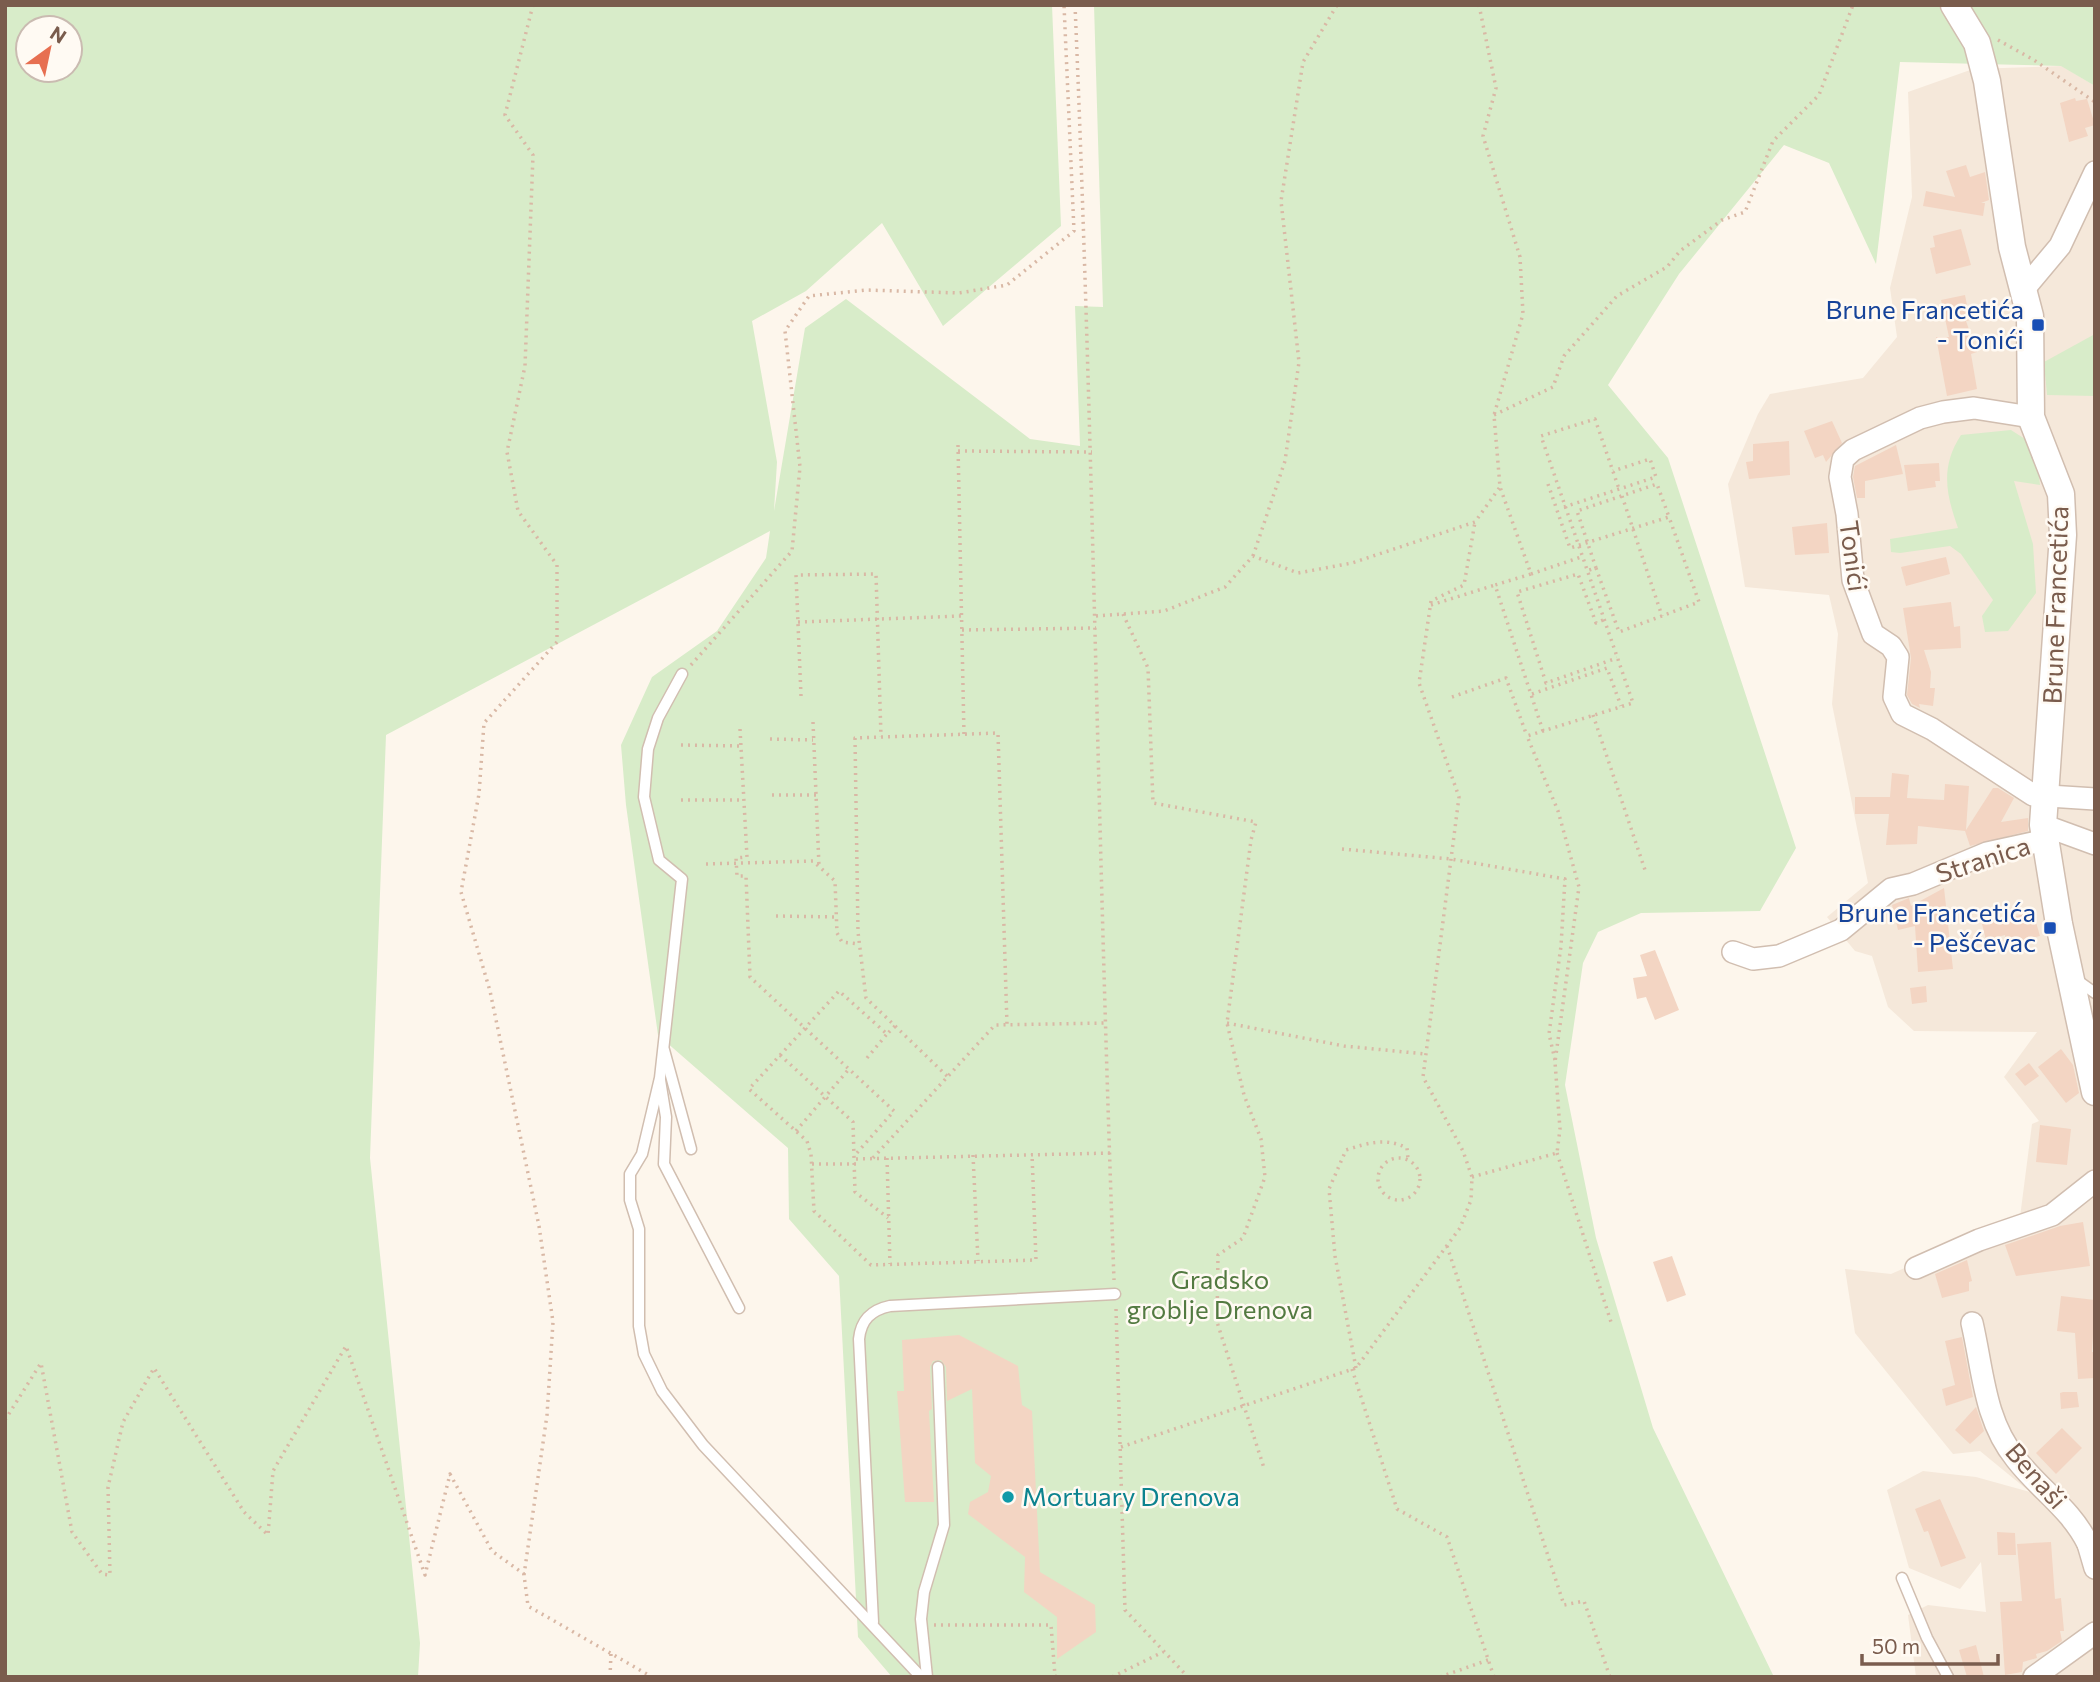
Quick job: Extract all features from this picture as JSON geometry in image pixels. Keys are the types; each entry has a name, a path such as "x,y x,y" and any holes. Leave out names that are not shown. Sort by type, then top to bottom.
{"street":[{"name":"Brune Francetića","path":"1961,15 1987,81 2012,247 2030,316 2031,416 2061,494 2063,536 2052,732 2044,795 2045,832 2069,975 2095,1088"},
{"path":"2024,289 2060,246 2095,172"},
{"name":"Tonići","path":"2031,416 1974,408 1920,418 1853,450 1843,459 1840,477 1847,514 1853,580 1873,634 1891,646 1898,657 1895,705 1902,714 1932,729 2033,795 2044,795"},
{"path":"2044,795 2095,799"},
{"path":"2045,832 2095,844"},
{"name":"Stranica","path":"1733,952 1753,959 1779,956 1841,930 1891,889 1913,884 2045,832"},
{"path":"1916,1268 1979,1240 2052,1214 2095,1181"},
{"name":"Benaši","path":"1972,1323 1989,1409 1998,1432 2015,1459 2078,1523 2091,1544 2095,1568"},
{"path":"2034,1677 2095,1633"}],"lane":[{"path":"682,674 658,718 648,749 644,797 659,860 682,879 660,1077 642,1154 630,1174 629,1200 639,1229 639,1326 652,1376 703,1444 873,1622 921,1677"},
{"path":"2069,975 2095,993"},
{"path":"663,1048 691,1149"},
{"path":"660,1077 666,1117 664,1164 739,1308"},
{"path":"873,1622 860,1325 870,1314 890,1306 1115,1294"},
{"path":"927,1677 921,1625 924,1592 944,1525 938,1367"},
{"path":"1902,1578 1927,1638 1948,1677"}],"path":[{"path":"533,5 505,115 533,155 524,366 506,452 518,511 557,565 557,642 484,723 479,794 461,892 490,991 539,1226 553,1322 547,1415 524,1575 528,1606 652,1677"},
{"path":"682,674 712,644 792,551 800,467 785,331 809,296 866,289 959,293 1007,285 1074,231 1064,5"},
{"path":"1075,5 1092,452 1105,1023 1125,1611 1188,1677"},
{"path":"1096,616 1164,611 1226,587 1253,556 1285,461 1299,362 1281,201 1303,62 1337,5"},
{"path":"1479,5 1496,89 1483,136 1520,257 1523,314 1494,415 1500,488 1531,573"},
{"path":"1494,415 1553,387 1564,356 1617,296 1667,267 1680,251 1722,220 1745,212 1773,141 1819,95 1853,5"},
{"path":"1961,15 2095,102"},
{"path":"1527,736 1633,703 1541,436 1595,419 1619,489"},
{"path":"958,445 964,734"},
{"path":"958,451 1092,452"},
{"path":"1564,507 1656,477 1650,459 1613,471"},
{"path":"1548,484 1570,548 1669,517"},
{"path":"1657,484 1699,602 1619,632 1577,511 1622,496 1657,484"},
{"path":"1121,1447 1354,1368 1460,1228 1471,1200 1472,1177 1463,1151 1423,1077 1459,797 1419,683 1431,605 1464,584 1475,522 1500,488"},
{"path":"1622,496 1662,616"},
{"path":"1253,556 1298,573 1352,563 1475,522"},
{"path":"1431,605 1581,557"},
{"path":"1586,571 1596,568"},
{"path":"800,696 796,575 876,574 881,737"},
{"path":"1603,620 1596,623 1578,574 1517,592 1546,682 1617,658"},
{"path":"1494,585 1543,731"},
{"path":"1123,614 1148,668 1153,803 1256,822 1251,840 1227,1023 1244,1095 1261,1139 1265,1177 1243,1238 1218,1255 1217,1322 1264,1468"},
{"path":"798,622 962,616"},
{"path":"962,630 1096,628"},
{"path":"1531,695 1607,668 1621,706"},
{"path":"1452,697 1506,678 1558,811 1578,887 1555,1062"},
{"path":"1593,715 1645,870"},
{"path":"813,722 819,866"},
{"path":"740,729 747,858 736,858 736,863 737,876 746,876 750,977 894,1111 856,1159"},
{"path":"947,1076 866,998 859,944 855,738 998,733 1007,1025"},
{"path":"770,739 814,740"},
{"path":"681,745 741,746"},
{"path":"772,795 816,795"},
{"path":"681,800 744,800"},
{"path":"1342,849 1451,859 1565,879 1561,946 1549,1034 1555,1062 1560,1129 1557,1153 1611,1322"},
{"path":"706,864 813,861 835,880 837,933 842,942 859,944"},
{"path":"776,916 836,917"},
{"path":"887,1034 839,992 749,1089 807,1142 812,1164 814,1211 871,1265 1036,1260 1032,1154"},
{"path":"873,1158 995,1025 1105,1023"},
{"path":"1227,1023 1345,1046 1426,1054"},
{"path":"867,1058 895,1026"},
{"path":"780,1055 853,1122 855,1192 888,1218"},
{"path":"796,1131 849,1069"},
{"path":"1408,1159 1393,1158 1386,1161 1378,1173 1379,1188 1390,1198 1403,1200 1418,1187 1420,1174 1408,1159 1408,1148 1396,1142 1374,1141 1346,1150 1329,1189 1335,1256 1354,1368 1397,1509 1447,1537 1494,1677"},
{"path":"812,1164 887,1157 1110,1153"},
{"path":"1472,1177 1557,1153"},
{"path":"973,1155 978,1262"},
{"path":"887,1157 890,1264"},
{"path":"1447,1245 1564,1605 1584,1601 1610,1677"},
{"path":"5,1420 41,1363 72,1531 102,1574 110,1575 108,1487 123,1422 154,1368 244,1512 268,1535 273,1471 346,1346 425,1575 450,1474 492,1551 524,1575"},
{"path":"921,1625 1051,1625 1055,1676 1058,1677"},
{"path":"1112,1677 1164,1651"},
{"path":"610,1677 611,1653"},
{"path":"1440,1677 1488,1660"}],"shaded area":[{"path":"2062,66 2095,86 2095,1677 1916,1677 1908,1615 1928,1605 1986,1612 1981,1562 1960,1589 1909,1568 1887,1490 1923,1471 1976,1477 2030,1492 1980,1451 1953,1454 1855,1333 1845,1269 1891,1274 2020,1217 2032,1124 2039,1121 2004,1077 2037,1032 1914,1031 1888,1007 1872,956 1855,951 1827,917 1868,883 1832,704 1838,634 1829,595 1745,587 1728,484 1758,414 1770,394 1863,378 1897,337 1890,288 1912,197 1908,92 1973,69"}],"green space":[{"name":"Gradsko groblje Drenova","path":"5,5 1052,5 1061,226 943,326 882,223 806,291 752,321 777,462 774,511 805,328 846,299 1030,439 1080,446 1075,306 1103,307 1094,5 2095,5 2095,86 2061,66 1900,62 1876,264 1829,163 1784,145 1679,274 1608,385 1668,458 1796,848 1760,911 1641,913 1598,932 1583,963 1565,1085 1596,1238 1653,1428 1774,1677 892,1677 858,1637 839,1276 789,1219 788,1148 658,1035 626,805 621,745 652,677 717,631 766,558 770,531 386,735 370,1158 420,1643 418,1677 5,1677"},
{"path":"2095,334 2095,396 2047,395 2044,362"},
{"path":"2011,430 2036,446 2040,485 2014,481 2033,544 2036,593 2008,631 1985,632 1982,616 1993,600 1961,554 1950,546 1891,552 1890,539 1958,528 1950,504 1947,481 1954,447 1961,435"}],"building":[{"path":"2075,98 2076,101 2087,99 2095,125 2085,128 2088,136 2069,142 2060,103"},
{"path":"1966,165 1970,177 1985,172 1989,200 1981,203 1985,203 1983,216 1923,206 1926,191 1955,197 1946,171"},
{"path":"1961,229 1971,265 1936,274 1930,248 1935,247 1933,236"},
{"path":"1965,295 1970,320 1966,321 1977,352 1971,354 1977,389 1947,396 1936,337 1949,337 1941,300"},
{"path":"1832,421 1842,443 1826,462 1823,455 1815,458 1804,431"},
{"path":"1789,441 1790,475 1749,479 1746,462 1753,461 1753,444"},
{"path":"1896,445 1903,474 1865,481 1865,498 1857,498 1853,477 1855,466"},
{"path":"1939,463 1940,481 1935,481 1936,487 1908,491 1904,465"},
{"path":"1827,523 1829,553 1795,555 1792,527"},
{"path":"1946,557 1950,574 1906,586 1901,567"},
{"path":"1951,602 1954,627 1960,626 1961,648 1924,650 1931,672 1930,688 1935,688 1933,706 1919,704 1920,708 1912,704 1907,695 1911,658 1903,608"},
{"path":"1892,773 1909,775 1907,798 1944,800 1945,784 1969,786 1966,830 1993,788 1998,788 2014,798 2001,822 2028,818 2028,831 1970,846 1965,831 1918,826 1917,844 1886,845 1889,814 1855,814 1855,797 1890,797"},
{"path":"1944,888 1953,969 1918,972 1915,926 1898,930 1892,905 1909,898 1911,906"},
{"path":"2033,912 2040,936 2006,944 2005,935 1986,940 1982,924"},
{"path":"1655,950 1679,1010 1655,1020 1646,997 1637,999 1633,978 1647,976 1640,955"},
{"path":"1926,986 1927,1002 1912,1004 1910,988"},
{"path":"2061,1049 2073,1065 2079,1093 2066,1103 2038,1067"},
{"path":"2029,1063 2039,1076 2025,1086 2015,1074"},
{"path":"2040,1125 2071,1129 2067,1165 2036,1162"},
{"path":"2083,1222 2090,1266 2016,1276 2005,1245 2060,1226"},
{"path":"1672,1256 1686,1295 1667,1302 1653,1262"},
{"path":"1967,1260 1972,1281 1969,1282 1969,1291 1942,1298 1935,1274"},
{"path":"2061,1296 2095,1300 2092,1352 2095,1352 2095,1378 2078,1379 2075,1333 2057,1331"},
{"name":"Mortuary Drenova","path":"959,1335 1018,1366 1022,1405 1032,1411 1040,1572 1095,1605 1096,1632 1057,1659 1057,1617 1024,1592 1025,1557 968,1514 970,1502 988,1492 991,1476 975,1463 972,1389 947,1401 946,1367 941,1360 933,1361 930,1367 932,1409 929,1411 934,1502 905,1502 897,1391 904,1391 902,1340"},
{"path":"1962,1337 1973,1397 1946,1406 1942,1389 1955,1385 1945,1341"},
{"path":"2077,1392 2079,1407 2061,1409 2060,1393"},
{"path":"1976,1407 1984,1431 1970,1444 1955,1430"},
{"path":"2062,1428 2082,1448 2056,1474 2036,1453"},
{"path":"1940,1499 1966,1558 1941,1567 1928,1531 1924,1532 1915,1509"},
{"path":"1997,1532 2015,1533 2016,1555 1998,1555"},
{"path":"2051,1542 2055,1599 2061,1598 2064,1631 2060,1631 2062,1641 2047,1651 2036,1654 2037,1658 2023,1662 2022,1672 2005,1675 2000,1602 2022,1601 2017,1544"},
{"path":"1976,1645 1984,1677 1967,1677 1959,1650"}],"place":[{"name":"Brune Francetića - Tonići","path":"2038,325"},
{"name":"Brune Francetića - Pešćevac","path":"2050,928"},
{"name":"Mortuary Drenova","path":"1008,1497"}]}
